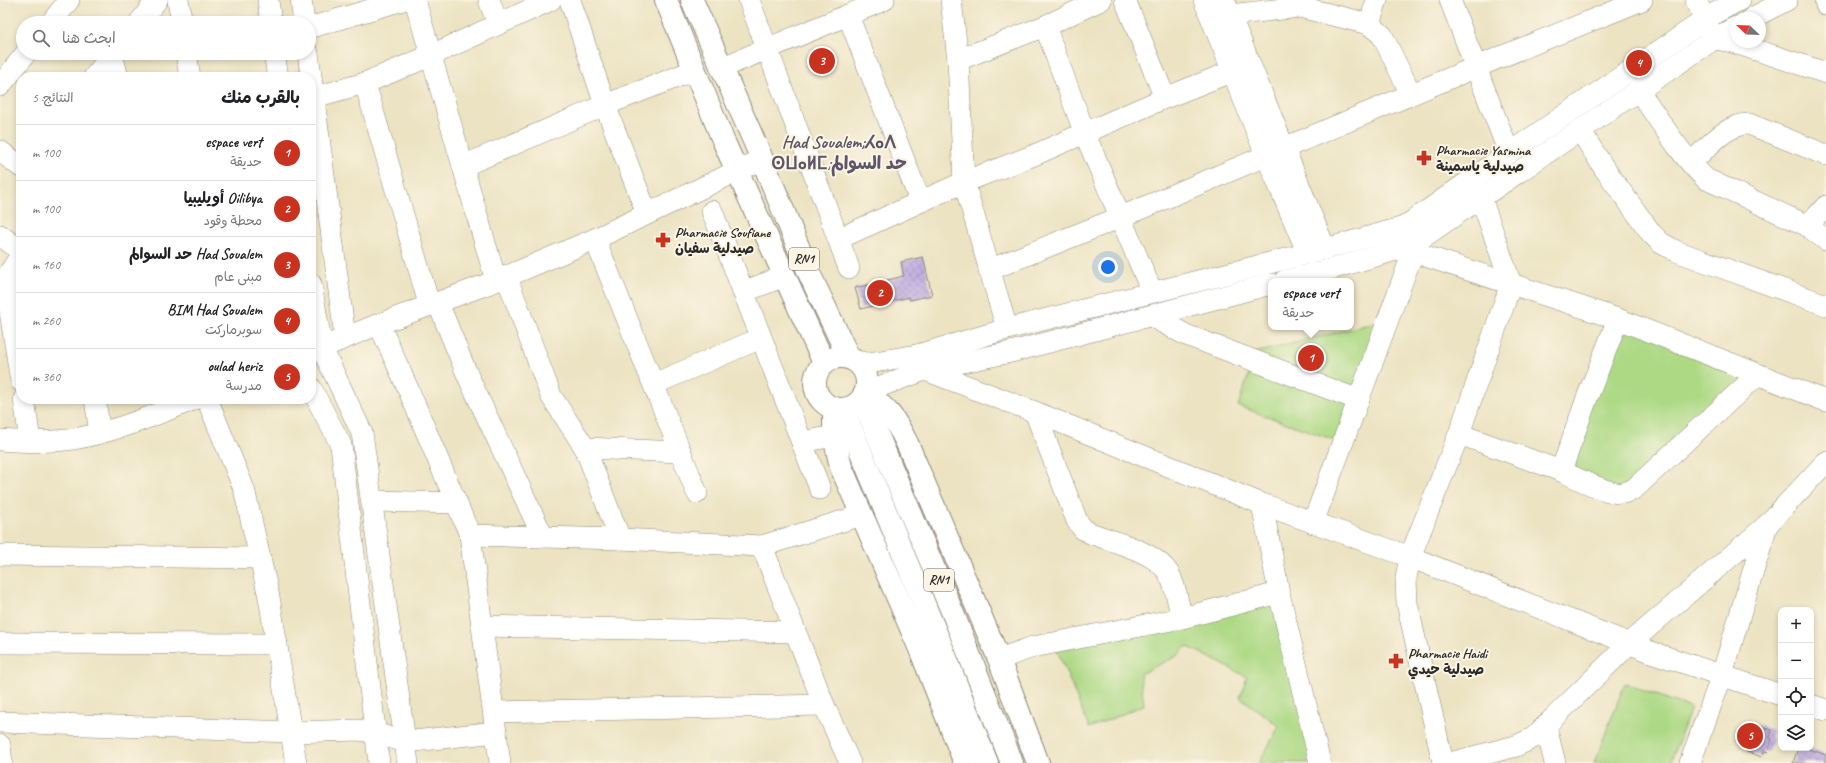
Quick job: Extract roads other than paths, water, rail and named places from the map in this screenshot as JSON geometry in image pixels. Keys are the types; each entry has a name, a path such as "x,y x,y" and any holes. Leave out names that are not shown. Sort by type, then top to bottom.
{"main road":[{"name":"RN1","path":"666,0 737,172 824,363 818,370 815,379 819,397 826,404 838,409 939,640 987,763"},
{"name":"RN1","path":"692,0 762,159 809,273 852,360 866,374 865,394 1012,763"},
{"path":"824,363 836,357 852,360"},
{"path":"965,763 920,649 841,467 834,436 838,409 854,406 865,394 889,411 896,421 999,659 1038,763"},
{"path":"954,616 976,608"}],"street":[{"path":"56,16 69,0"},
{"path":"144,16 157,0"},
{"path":"178,0 181,16"},
{"path":"268,0 269,16"},
{"path":"300,0 303,16"},
{"path":"316,26 403,0"},
{"path":"415,0 463,166 501,278 551,396 585,448 620,539"},
{"path":"489,0 498,24"},
{"path":"316,97 365,83 432,56 551,0"},
{"path":"570,0 605,104 647,214"},
{"path":"749,0 849,268"},
{"path":"721,68 884,0"},
{"path":"951,0 958,60 964,182 1007,329"},
{"path":"958,60 1045,26 1101,0"},
{"path":"1126,0 1165,98"},
{"path":"1204,0 1233,71 1274,151 1317,252"},
{"path":"1369,24 1377,0"},
{"path":"1450,0 1509,153"},
{"path":"989,270 1121,217 1274,151 1476,67 1642,0"},
{"path":"1696,0 1710,11 1727,35 1826,73"},
{"path":"1313,523 1359,400 1409,242 1509,153 1710,11 1740,0"},
{"path":"1763,12 1786,0"},
{"path":"1825,0 1826,5"},
{"path":"1274,151 1227,8 1300,7 1369,24 1382,35 1411,94"},
{"path":"848,15 920,201"},
{"path":"1045,26 1085,134 1152,292"},
{"path":"1296,278 1328,270 1409,242 1481,198 1638,90 1727,35"},
{"path":"0,86 20,60"},
{"path":"98,72 108,60"},
{"path":"114,60 117,72"},
{"path":"187,60 189,72"},
{"path":"275,60 277,72"},
{"path":"309,60 311,72"},
{"path":"463,166 605,104 695,70"},
{"path":"838,239 964,182 1085,134 1165,98 1233,71"},
{"path":"365,83 433,304 543,537"},
{"path":"1638,90 1691,162 1706,179 1718,186 1806,225 1826,240"},
{"path":"1691,162 1729,128 1742,124 1749,124 1826,155"},
{"path":"1580,130 1641,219 1661,242 1676,251 1826,305"},
{"path":"316,134 345,337"},
{"path":"0,151 16,163"},
{"path":"408,763 362,433 316,350 378,324 501,278 595,239 762,159"},
{"path":"1443,763 1407,603 1406,578 1410,558 1459,434 1511,284 1481,198"},
{"path":"1806,225 1826,206"},
{"path":"712,211 820,489"},
{"path":"0,235 16,247"},
{"path":"595,239 697,493"},
{"path":"865,394 921,363 1007,329 1317,252 1409,242 1511,284 1618,320 1757,375 1826,400"},
{"path":"16,263 3,283 16,354"},
{"path":"743,292 785,276"},
{"path":"852,360 868,363 921,363 1011,352 1268,285"},
{"path":"1151,316 1186,335 1359,400"},
{"path":"1561,471 1587,398 1618,320"},
{"path":"378,324 409,391 470,535 500,763"},
{"path":"654,384 761,338"},
{"path":"921,363 1035,412 1262,504 1410,558 1630,643 1778,694"},
{"path":"1459,434 1614,492 1623,494 1634,489 1757,375"},
{"path":"316,398 341,445 379,763"},
{"path":"25,404 30,441"},
{"path":"96,404 100,432"},
{"path":"209,404 244,489 269,597 296,763"},
{"path":"0,440 59,441 80,438 100,432 166,405"},
{"path":"1035,412 1077,521 1083,529 1090,533 1146,554 1164,567 1169,575 1182,618"},
{"path":"802,442 834,436"},
{"path":"585,448 681,452"},
{"path":"1450,763 1516,746 1533,738 1546,727 1630,643 1767,525 1826,462"},
{"path":"372,502 456,503"},
{"path":"1262,504 1279,593 1320,763"},
{"path":"470,535 620,539 762,546 862,515"},
{"path":"1690,763 1722,675 1767,525"},
{"path":"762,546 824,705 850,763"},
{"path":"0,554 260,558"},
{"path":"999,659 1033,647 1182,618 1279,593"},
{"path":"482,626 795,632"},
{"path":"0,643 277,644"},
{"path":"494,712 824,705"},
{"path":"1814,706 1826,710"},
{"path":"0,722 291,732 359,730 405,742 496,732"},
{"path":"1546,727 1555,763"},
{"path":"0,745 2,763"}],"place":[{"name":"Had Soualem حد السوالم","path":"822,61"},
{"name":"BIM Had Soualem","path":"1639,63"},
{"name":"Pharmacie Yasmina صيدلية ياسمينة","path":"1424,158"},
{"name":"Pharmacie Soufiane صيدلية سفيان","path":"663,240"},
{"name":"Oilibya أويليبيا","path":"880,293"},
{"name":"espace vert","path":"1311,358"},
{"name":"Pharmacie Haidi صيدلية حيدي","path":"1396,661"},
{"name":"oulad heriz","path":"1750,736"}],"district":[{"name":"Had Soualem;ⵃⴰⴷ ⵙⵡⴰⵍⵎ;حد السوالم","path":"839,152"}]}
